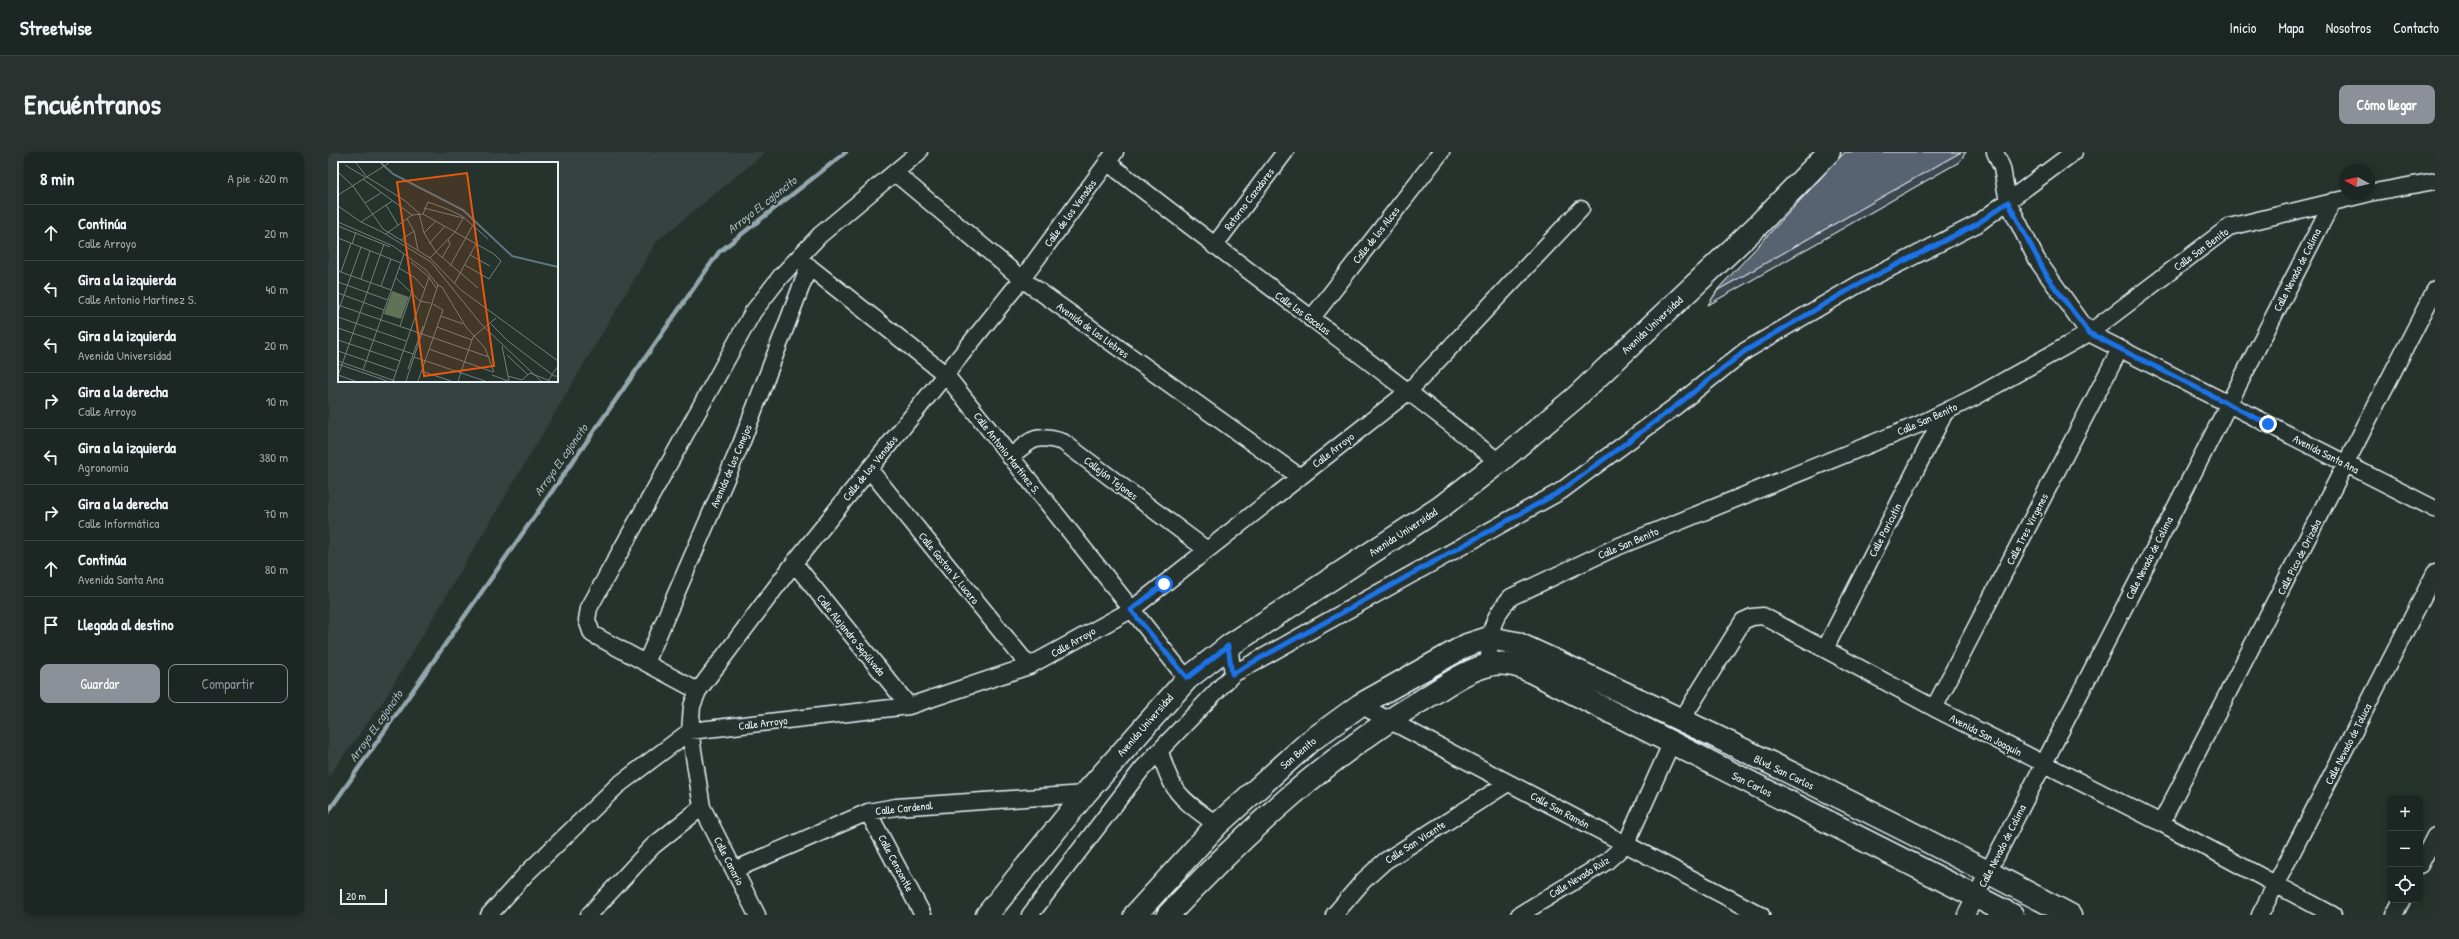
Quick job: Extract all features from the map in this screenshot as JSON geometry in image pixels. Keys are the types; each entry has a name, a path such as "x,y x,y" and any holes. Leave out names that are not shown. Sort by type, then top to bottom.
{"main road":[{"name":"Avenida Universidad","path":"987,915 1085,794 1187,678 1228,646 1441,507 1499,462 1580,392 1756,227 1829,152"},
{"name":"San Benito","path":"1135,915 1217,825 1309,742 1360,706 1448,654 1492,638"},
{"name":"Blvd. San Carlos","path":"1492,638 1516,643 1681,721 1988,872 2070,915"},
{"name":"San Carlos","path":"1489,665 1507,664 1519,666 2012,915"},
{"path":"1168,915 1211,869 1278,807 1388,720 1467,674 1489,665"}],"street":[{"name":"Avenida de los Conejos","path":"646,663 741,444 804,262 820,235 919,152"},
{"name":"Retorno Cazadores","path":"1214,246 1285,152"},
{"name":"Calle de los Alces","path":"1311,319 1441,152"},
{"path":"1995,152 2002,168 2008,202 2048,278 2089,333"},
{"path":"1030,915 1128,786 1232,674 1561,491 1676,406 1751,347 1859,284 1977,224 2074,152"},
{"name":"Calle las Gacelas","path":"1111,157 1214,246 1409,391 1499,462"},
{"name":"Calle de los Venados","path":"702,807 690,732 692,706 698,691 794,563 1022,279 1111,157"},
{"name":"Avenida de las Liebres","path":"895,173 1022,279 1300,477"},
{"path":"2375,192 2435,181"},
{"name":"Calle San Benito","path":"1489,665 1492,638 1497,615 1511,597 1612,549 1945,412 2089,333 2229,228 2339,200"},
{"name":"Calle Nevado de Colima","path":"1966,915 2333,201"},
{"name":"Calle Arroyo","path":"690,732 909,706 1029,666 1131,610 1409,391 1581,209"},
{"path":"698,691 592,634 587,620 589,608 753,312 781,276 804,262"},
{"name":"Calle Antonio Martínez S.","path":"804,262 945,374 1131,610 1187,678"},
{"name":"Calle Pico de Orizaba","path":"2161,823 2435,290"},
{"name":"Avenida Santa Ana","path":"2089,333 2435,509"},
{"name":"Calle Tres Virgenes","path":"1934,708 2120,349"},
{"name":"Calle Paricutín","path":"1825,649 1945,412"},
{"name":"Callejón Tejones","path":"1010,457 1027,443 1040,437 1063,442 1207,550"},
{"name":"Calle Gaston V. Lucero","path":"868,469 1029,666"},
{"name":"Calle Alejandro Sepúlveda","path":"794,563 909,706"},
{"name":"Calle Nevado de Toluca","path":"2260,915 2435,573"},
{"name":"Avenida San Joaquín","path":"1681,721 1743,621 1752,617 1763,616 1934,708 2161,823 2333,915"},
{"path":"1228,646 1232,674"},
{"name":"Calle San Ramón","path":"1360,706 1761,915"},
{"path":"489,915 528,873 618,786 690,732"},
{"name":"Calle Nevado Ruíz","path":"1518,915 1606,862 1626,844 1671,744"},
{"path":"1160,750 1166,773 1174,790 1217,825"},
{"name":"Calle San Vicente","path":"1334,915 1364,880 1385,861 1508,783"},
{"name":"Calle Cardenal","path":"734,870 868,812 896,807 1085,794"},
{"path":"589,915 653,846 702,807"},
{"name":"Calle Canario","path":"702,807 757,915"},
{"name":"Calle Cenzontle","path":"868,812 923,915"},
{"path":"2423,859 2435,836"},
{"path":"2394,915 2400,903"}],"shaded area":[{"path":"328,152 766,152 657,241 384,700 328,777"}],"building":[{"path":"1845,152 1961,152 1718,290 1718,289"}],"waterway":[{"name":"Arroyo EL cajoncito","path":"328,812 719,252 846,152"}],"route":[{"path":"1164,584 1131,610 1187,678 1228,646 1232,674 1533,508 1561,491 1676,406 1745,351 1774,332 1859,284 1977,224 2008,202 2037,260 2048,278 2089,333 2268,424"}]}
